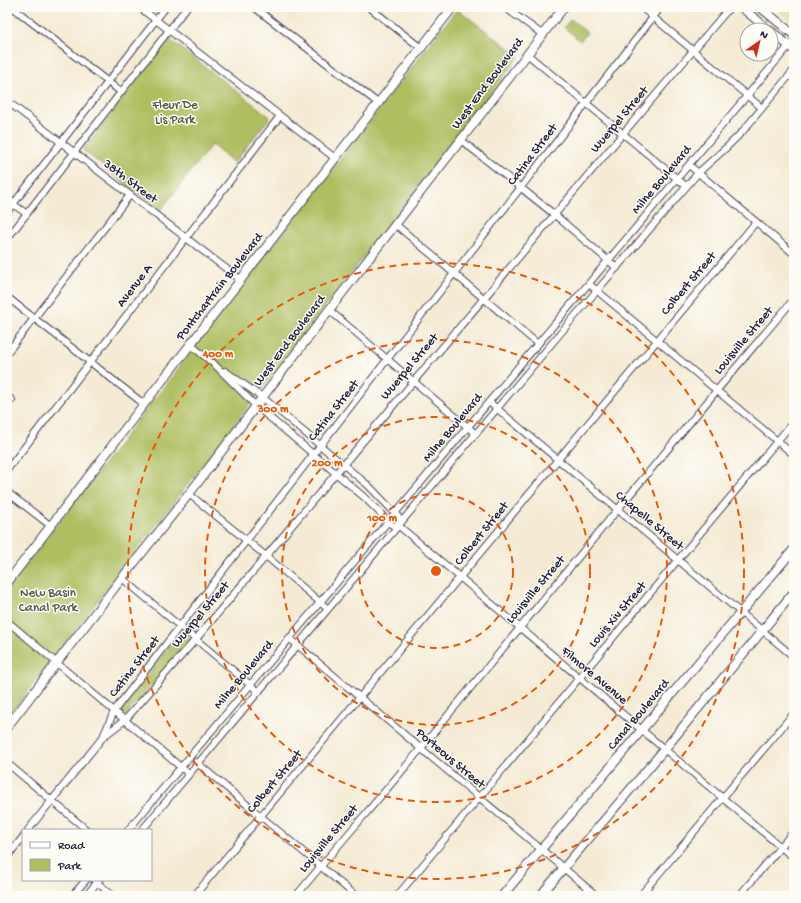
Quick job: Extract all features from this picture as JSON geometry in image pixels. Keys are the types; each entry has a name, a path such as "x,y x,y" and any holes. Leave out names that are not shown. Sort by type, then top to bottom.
{"main road":[{"name":"Pontchartrain Boulevard","path":"7,583 144,404 453,7"},
{"name":"West End Boulevard","path":"7,727 189,494 262,397 564,7"},
{"path":"741,7 759,22"},
{"path":"760,7 794,35"},
{"path":"779,37 792,45"},
{"name":"Canal Boulevard","path":"502,896 794,549"},
{"path":"540,896 665,749 794,592"}],"street":[{"path":"12,7 121,92"},
{"path":"139,7 335,158"},
{"path":"7,212 166,7"},
{"path":"7,239 187,7"},
{"path":"254,7 378,103"},
{"path":"369,7 421,48"},
{"path":"506,7 506,9 542,34"},
{"path":"641,7 762,108"},
{"name":"Catina Street","path":"29,829 103,737 114,711 454,273 522,188 586,102 661,7"},
{"name":"Wuerpel Street","path":"103,737 125,720 196,639 730,7"},
{"name":"Milne Boulevard","path":"129,829 792,45"},
{"path":"527,54 686,186"},
{"name":"Milne Boulevard","path":"143,829 686,186 710,161 727,147 794,70"},
{"name":"38th Street","path":"7,101 241,280"},
{"name":"Avenue A","path":"7,470 280,116"},
{"path":"461,140 555,215 617,268"},
{"path":"689,165 794,254"},
{"path":"7,353 130,195"},
{"path":"7,200 27,214"},
{"name":"Colbert Street","path":"194,896 460,579 656,340 756,222"},
{"path":"396,224 538,344"},
{"path":"589,284 794,455"},
{"path":"7,297 144,404"},
{"name":"Louisville Street","path":"296,896 421,748 716,390 794,299"},
{"path":"329,310 414,380 476,434"},
{"name":"Filmore Avenue","path":"190,345 262,397 372,488 398,518 398,526"},
{"name":"Filmore Avenue","path":"212,362 256,406 314,455 337,472 364,496 392,525 398,526 794,858"},
{"name":"Chapelle Street","path":"489,402 794,656"},
{"name":"Louis Xiv Street","path":"397,896 794,421"},
{"path":"7,492 51,526"},
{"path":"189,494 266,556 328,609"},
{"path":"122,578 259,692"},
{"path":"7,621 189,774"},
{"name":"Porteous Street","path":"289,638 597,896"},
{"path":"640,896 794,713"},
{"path":"190,757 356,896"},
{"path":"7,763 86,829"},
{"path":"738,896 794,831"},
{"path":"7,857 22,838"},
{"path":"72,896 85,881"},
{"path":"86,896 97,881 113,896"}],"shaded area":[{"path":"773,7 794,7 794,25"}],"green space":[{"name":"New Basin Canal Park","path":"457,9 519,56 7,718 7,589"},
{"path":"571,19 587,33 580,41 564,27"},
{"name":"Fleur De Lis Park","path":"169,39 270,117 234,163 212,144 160,211 83,150"},
{"path":"181,631 191,639 126,715 120,711"}]}
